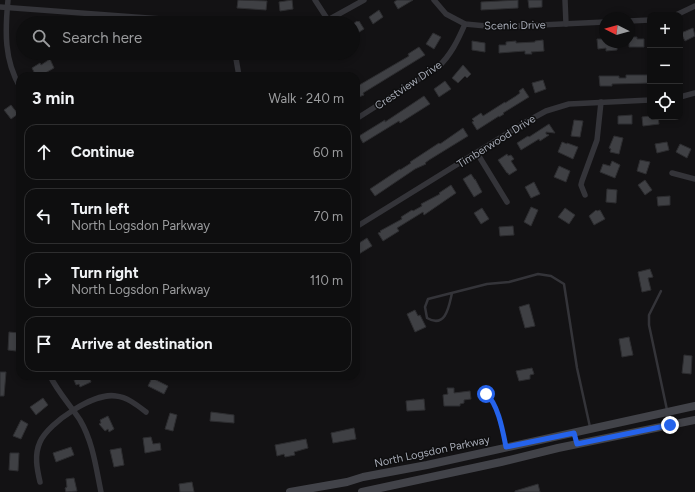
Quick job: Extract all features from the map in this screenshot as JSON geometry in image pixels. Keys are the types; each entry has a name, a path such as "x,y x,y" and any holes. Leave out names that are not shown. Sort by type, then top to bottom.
{"main road":[{"name":"North Logsdon Parkway","path":"290,492 324,489 363,477 427,465 695,406"},
{"path":"362,492 577,444 695,420"},
{"path":"501,462 503,448"}],"street":[{"path":"8,0 6,25 7,51 12,72 16,80"},
{"path":"314,0 325,16"},
{"path":"335,16 364,0"},
{"name":"Scenic Drive","path":"434,0 446,14 464,24 497,26 599,22"},
{"path":"565,0 566,24"},
{"path":"682,12 695,6"},
{"path":"0,7 118,16"},
{"path":"635,21 647,20"},
{"name":"Crestview Drive","path":"360,116 445,61 454,48 464,24"},
{"path":"236,60 238,72"},
{"path":"683,96 695,93"},
{"name":"Timberwood Drive","path":"360,225 477,153 524,122 546,111 570,104 647,100"},
{"path":"585,195 581,185 597,140 601,102"},
{"path":"477,153 507,202"},
{"path":"672,173 695,179"},
{"path":"52,380 88,437 101,492"},
{"path":"40,482 37,468 37,455 40,443 51,426 73,411 102,396 115,395 128,400 146,412"},
{"path":"667,412 670,425"}],"lane":[{"path":"452,293 448,308 443,318 438,321 427,318 425,307 428,299 487,284 509,282 538,274 551,276 564,284 590,430"},
{"path":"661,291 649,315 649,325 667,412"},
{"path":"479,394 486,394 491,397 501,425 503,448"},
{"path":"574,433 577,444"}],"building":[{"path":"238,0 267,1 266,10 237,8"},
{"path":"292,0 293,9 280,11 279,2"},
{"path":"397,0 413,0 398,9 394,2"},
{"path":"518,0 518,8 481,10 481,2"},
{"path":"528,0 542,0 542,7 529,8"},
{"path":"379,10 383,17 373,24 369,17"},
{"path":"360,23 364,29 360,32"},
{"path":"693,28 695,36 685,41 683,32"},
{"path":"433,33 441,37 434,49 426,44"},
{"path":"635,37 637,37 637,39 644,39 644,47 635,47"},
{"path":"597,39 599,39 599,48 606,48 598,49"},
{"path":"543,40 544,51 531,52 532,54 525,54 525,51 499,53 499,45 506,45 506,42 535,42"},
{"path":"472,41 485,43 485,52 472,50"},
{"path":"419,47 425,55 363,93 364,95 360,96 360,85 409,56 408,54"},
{"path":"606,48 617,48 617,50 606,51"},
{"path":"50,60 54,68 47,72 34,72 32,68 40,63 41,65"},
{"path":"463,65 471,74 467,78 465,76 458,83 452,78"},
{"path":"626,75 647,75 647,83 612,84 612,86 600,86 599,76 619,76 619,78 626,78"},
{"path":"543,80 546,89 535,93 532,83"},
{"path":"445,81 451,89 439,97 434,89"},
{"path":"523,88 529,97 477,130 472,122 474,121 472,119 481,113 483,116 505,103 520,93 519,91"},
{"path":"424,96 430,104 400,123 399,121 363,143 360,135 385,120 385,122"},
{"path":"11,105 16,111 16,115 11,119 4,110"},
{"path":"632,115 632,124 618,124 618,116"},
{"path":"647,116 647,120 658,120 659,124 643,126 642,117"},
{"path":"574,120 583,121 580,137 571,136"},
{"path":"549,124 555,133 546,132 546,134 549,135 521,150 517,143"},
{"path":"463,128 468,136 429,160 425,163 426,164 415,169 375,196 370,189 439,143 440,144"},
{"path":"614,136 623,138 619,154 610,152 611,149 609,148"},
{"path":"562,142 578,147 573,159 558,152"},
{"path":"667,142 669,150 657,153 655,144"},
{"path":"680,144 691,149 687,158 676,152"},
{"path":"507,154 508,156 511,155 514,159 511,161 517,170 509,175 498,160"},
{"path":"640,160 650,162 646,174 637,171"},
{"path":"612,161 620,165 615,178 600,172 603,164 610,166"},
{"path":"559,166 570,171 566,182 554,177"},
{"path":"471,174 482,192 474,197 463,179"},
{"path":"645,180 652,190 645,195 638,185"},
{"path":"534,182 540,194 531,198 525,187"},
{"path":"451,185 456,193 424,215 423,212 397,228 399,231 383,241 378,233 381,232 380,231 402,219 401,217 422,206 421,204 440,194 439,193"},
{"path":"607,189 617,190 616,203 606,202"},
{"path":"670,196 670,205 658,206 657,197"},
{"path":"531,207 538,210 531,226 524,222"},
{"path":"482,208 489,219 481,224 474,213"},
{"path":"565,208 575,215 569,224 558,217"},
{"path":"596,210 600,210 605,219 594,225 589,216"},
{"path":"513,226 514,235 500,236 499,227"},
{"path":"367,238 372,246 360,253 360,242"},
{"path":"650,269 653,277 648,278 651,290 642,292 638,272"},
{"path":"529,304 535,326 525,328 519,307"},
{"path":"415,310 418,316 420,315 426,327 415,332 407,314"},
{"path":"9,332 16,333 16,351 8,350"},
{"path":"629,337 633,355 622,357 619,339"},
{"path":"684,355 692,356 691,374 682,373"},
{"path":"532,368 534,374 530,375 530,379 519,381 516,371"},
{"path":"0,372 6,372 4,396 0,396"},
{"path":"74,380 90,380 91,382 80,387 79,384 76,385"},
{"path":"151,380 156,380 168,386 164,394 148,386"},
{"path":"447,388 454,388 454,393 470,391 471,399 464,400 464,403 460,404 460,406 444,406 443,395 448,394"},
{"path":"43,398 48,405 36,415 30,407"},
{"path":"424,399 425,410 407,411 406,401"},
{"path":"211,412 234,415 234,423 210,421"},
{"path":"170,413 177,415 173,431 165,429"},
{"path":"108,416 114,429 109,432 108,429 105,431 99,424 101,423 100,420"},
{"path":"21,420 28,424 21,439 13,436"},
{"path":"354,428 356,439 333,443 331,433"},
{"path":"151,437 153,444 160,443 161,450 145,453 143,438"},
{"path":"306,439 308,448 294,452 295,455 285,457 284,454 277,456 275,445"},
{"path":"71,447 74,455 56,462 53,453"},
{"path":"121,448 124,465 114,467 110,450"},
{"path":"10,453 19,453 18,471 9,470"},
{"path":"74,478 77,491 66,492 66,479"},
{"path":"192,482 194,492 180,492 179,484"},
{"path":"538,484 540,492 515,492 515,491"}],"route":[{"path":"486,394 491,397 501,425 506,447 574,433 577,444 670,425"}]}
